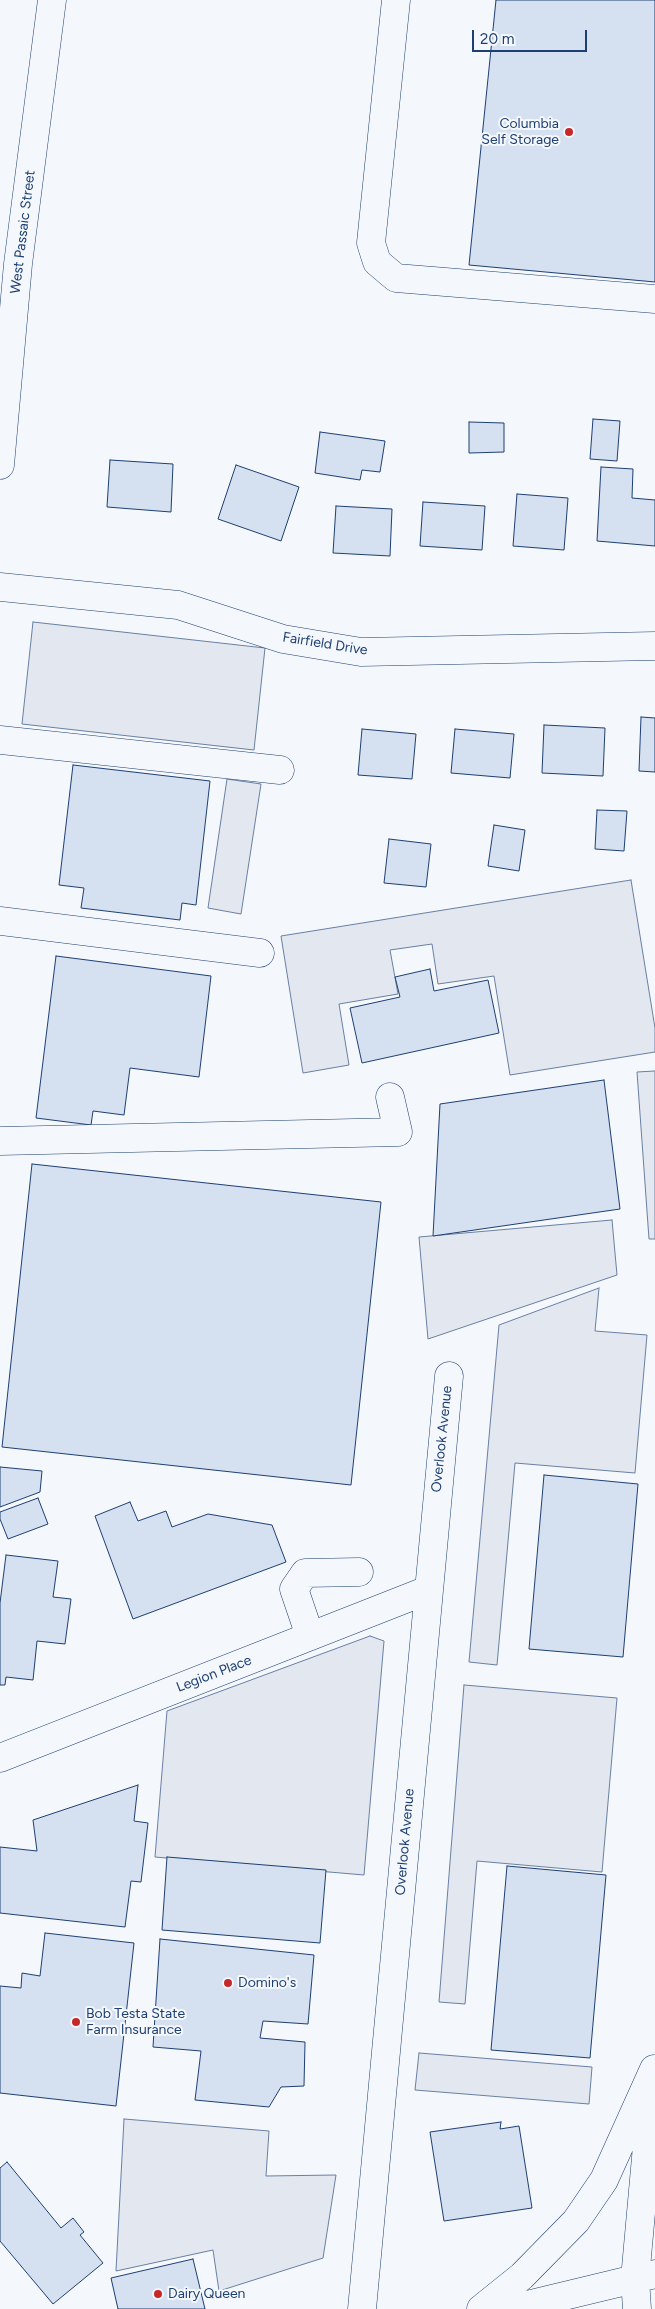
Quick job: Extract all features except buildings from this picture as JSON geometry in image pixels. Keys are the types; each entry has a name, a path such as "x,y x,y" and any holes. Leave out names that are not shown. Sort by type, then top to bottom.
{"street":[{"name":"West Passaic Street","path":"0,465 9,262 52,0"},
{"path":"396,0 371,243 377,262 396,278 655,299"},
{"name":"Fairfield Drive","path":"0,587 178,605 283,638 361,652 655,646"},
{"path":"0,740 280,770"},
{"path":"0,921 260,953"},
{"path":"0,1141 398,1132 390,1097"},
{"name":"Overlook Avenue","path":"362,2309 449,1376"},
{"path":"310,1636 294,1589 305,1573 359,1572"},
{"name":"Legion Place","path":"0,1758 428,1590"},
{"path":"638,2309 645,2276 655,2065"},
{"path":"481,2309 522,2276 576,2220 604,2180 655,2065"},
{"path":"510,2309 645,2276"}],"shaded area":[{"path":"33,622 265,648 254,750 22,724"},
{"path":"227,779 261,784 241,914 208,908"},
{"path":"631,880 655,1028 655,1052 510,1075 494,976 438,984 432,944 390,950 398,994 339,1004 349,1065 303,1073 281,936"},
{"path":"655,1071 655,1239 649,1239 637,1072"},
{"path":"612,1220 617,1275 428,1339 419,1237"},
{"path":"599,1288 595,1331 647,1335 635,1473 515,1463 497,1665 469,1662 499,1325"},
{"path":"370,1636 384,1641 364,1875 155,1857 167,1711"},
{"path":"464,1685 617,1698 602,1872 477,1861 465,2004 439,2002"},
{"path":"419,2053 592,2067 589,2104 415,2090"},
{"path":"124,2119 269,2131 266,2176 336,2175 323,2258 219,2291 213,2250 116,2271"}],"place":[{"name":"Columbia Self Storage","path":"569,132"},
{"name":"Domino's","path":"228,1983"},
{"name":"Bob Testa State Farm Insurance","path":"76,2022"},
{"name":"Dairy Queen","path":"158,2294"}]}
